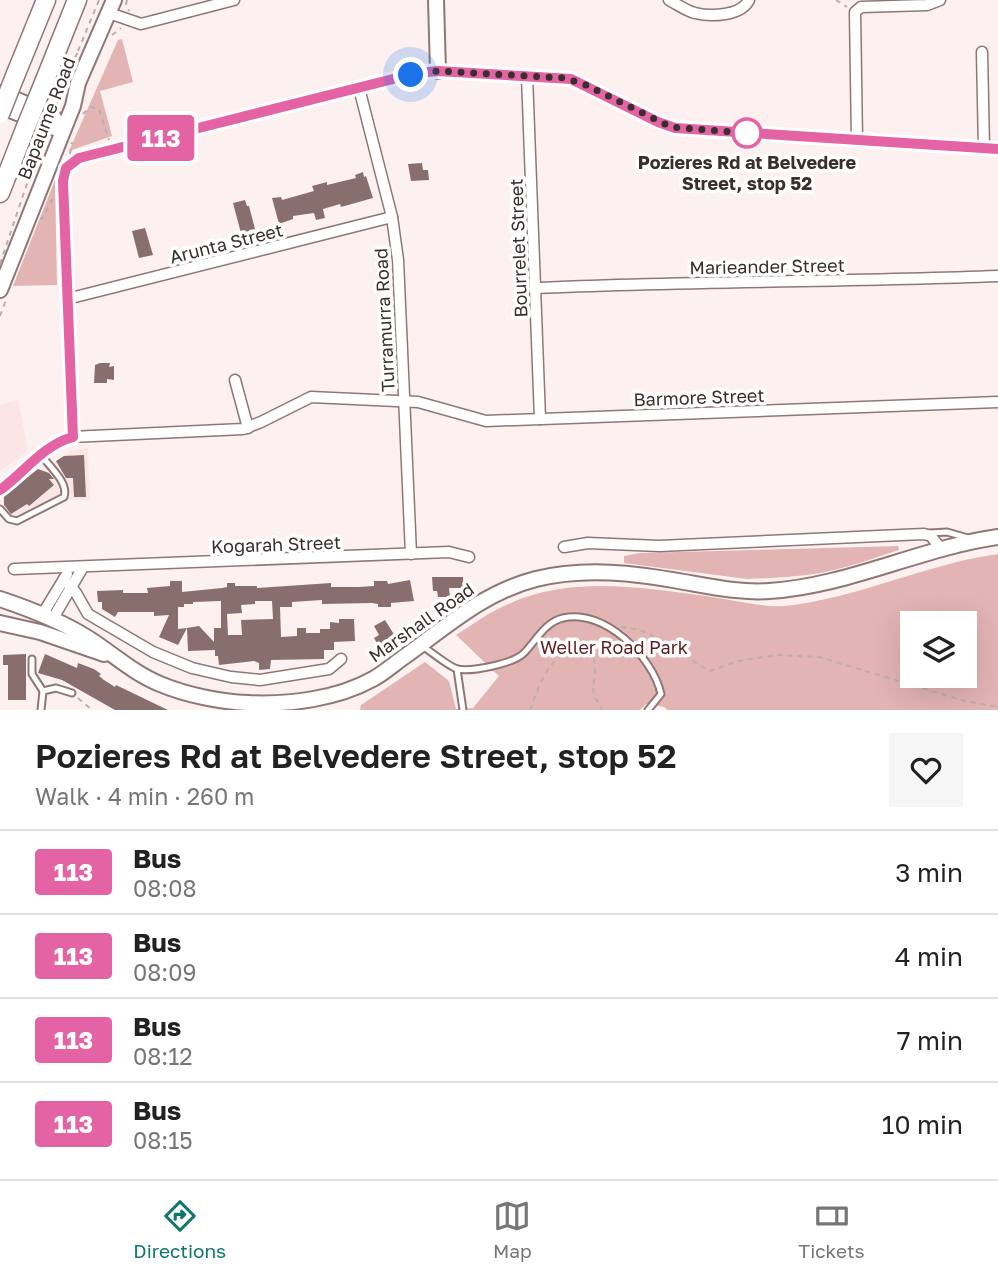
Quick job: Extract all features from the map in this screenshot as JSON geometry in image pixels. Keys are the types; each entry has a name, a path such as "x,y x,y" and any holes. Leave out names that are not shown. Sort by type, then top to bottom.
{"highway":[{"path":"0,114 46,0"},
{"path":"0,193 77,0"}],"main road":[{"path":"436,0 438,71"},
{"name":"Bapaume Road","path":"0,290 74,102 78,83 112,6"},
{"path":"52,115 63,106 78,83"},
{"path":"0,93 52,115 63,130"},
{"path":"0,106 63,130"},
{"name":"Marshall Road","path":"0,599 47,617 90,639 112,657 160,684 247,703 294,703 335,693 373,679 485,599 514,586 547,577 581,572 611,573 655,577 733,590 769,591 841,578 941,549 998,537"},
{"path":"40,632 47,617"},
{"name":"Marshall Road","path":"4,627 40,632 112,657"}],"street":[{"path":"112,6 141,24 234,0"},
{"path":"669,0 698,14 736,13 746,6 748,0"},
{"path":"857,141 855,12 862,7 927,5 940,0"},
{"path":"982,52 984,149"},
{"path":"73,437 64,173 71,163 79,158 417,73 438,71 564,78 579,82 671,127 998,149"},
{"name":"Bourrelet Street","path":"527,76 540,419"},
{"name":"Turramurra Road","path":"359,88 392,217 398,260 411,554"},
{"name":"Arunta Street","path":"68,299 392,217"},
{"name":"Marieander Street","path":"536,288 998,276"},
{"path":"0,490 41,455 58,443 73,437 248,428 235,380"},
{"name":"Barmore Street","path":"248,428 309,398 422,402 480,420 998,401"},
{"path":"0,481 18,473"},
{"path":"564,547 588,543 659,545 924,534 931,536 941,549"},
{"path":"910,535 922,544 923,554"},
{"name":"Kogarah Street","path":"14,569 449,552 469,556"},
{"path":"47,617 68,583 83,567"},
{"path":"71,568 68,583 90,615 153,652 199,670 260,680 329,670 341,659"}],"lane":[{"path":"0,509 10,520 17,521 64,498 64,485 41,455"},
{"path":"924,534 947,532 977,541"},
{"path":"421,645 457,669 507,664 521,656 548,626 561,618 579,616 608,627 622,636 648,664 661,694 648,710"},
{"path":"32,659 32,674 43,691 41,710"},
{"path":"457,669 463,710"},
{"path":"43,691 56,688 72,693"}],"path":[{"path":"0,264 44,134 99,0"},
{"path":"127,0 129,12"},
{"path":"836,0 855,12"},
{"path":"78,122 90,107 99,109 109,140"},
{"path":"39,218 42,219 51,198 64,189"},
{"path":"608,627 630,628 671,646 710,671 738,661 778,655 818,657 965,701 998,707"},
{"path":"530,710 538,689 554,662 567,652 582,650 592,657 594,663 593,694 602,710"},
{"path":"72,693 92,710"}],"shaded area":[{"path":"18,399 28,451 0,471 0,406"},
{"path":"88,448 90,500 71,500 68,484 53,463 72,450"},
{"path":"37,469 49,473 61,490 60,494 15,516 9,515 4,508 6,492"}],"green space":[{"path":"122,39 133,82 100,91 112,136 69,151 118,40"},
{"path":"55,180 57,285 13,286"},
{"path":"898,546 899,550 844,568 777,578 747,579 624,563 624,556 640,553"},
{"name":"Weller Road Park","path":"998,554 998,710 668,710 646,704 640,710 360,710 361,705 425,662 449,681 456,709 473,708 499,676 456,635 496,610 547,591 573,587 626,587 757,605 785,606 839,596 945,565"}],"building":[{"path":"422,163 423,170 428,170 429,180 411,181 408,164"},
{"path":"363,172 373,198 323,209 325,218 316,220 314,213 293,216 293,219 279,224 272,198 281,197 282,200 314,191 312,186 356,178 355,175"},
{"path":"245,200 255,229 249,230 250,235 242,237 233,203"},
{"path":"145,228 153,255 139,258 132,231"},
{"path":"100,363 114,366 114,380 94,383 95,365"},
{"path":"84,455 86,497 74,497 73,478 66,478 56,461 64,456"},
{"path":"38,469 49,473 54,479 49,479 54,485 29,506 27,504 11,514 4,505 4,496"},
{"path":"432,577 463,577 463,588 449,588 450,597 438,597 437,591 433,591"},
{"path":"410,580 414,601 391,603 391,607 378,607 378,604 372,603 322,604 322,600 292,602 292,607 280,607 281,637 297,636 297,628 306,628 306,633 320,633 320,629 330,629 330,622 339,623 339,619 354,619 355,641 334,642 334,650 324,650 324,659 271,660 270,669 259,670 259,663 254,661 219,665 215,650 188,651 187,628 178,645 159,637 169,615 154,616 154,612 118,612 115,617 102,609 97,591 148,593 147,588 170,586 170,581 182,581 182,592 227,587 227,583 257,588 331,583 331,587 358,587 374,586 374,581 387,581 388,584","holes":["221,601 221,628 214,628 214,642 199,626 178,629 178,607 193,602","255,601 272,601 273,619 241,620 242,635 228,635 227,614 242,613 241,605 255,604"]},
{"path":"385,620 395,636 378,645 374,638 379,635 374,626"},
{"path":"26,654 26,700 8,700 8,665 3,665 3,655"},
{"path":"45,654 77,668 78,663 94,669 115,687 116,685 168,710 115,710 62,680 38,673"}],"bus line":[{"name":"113","path":"0,490 56,444 73,437 63,181 66,168 79,158 417,73 438,71 571,79 675,128 998,149"}],"place":[{"name":"Pozieres Rd at Belvedere Street, stop 52","path":"747,133"}],"route":[{"path":"411,75 438,71 571,79 671,127 747,133"}]}
